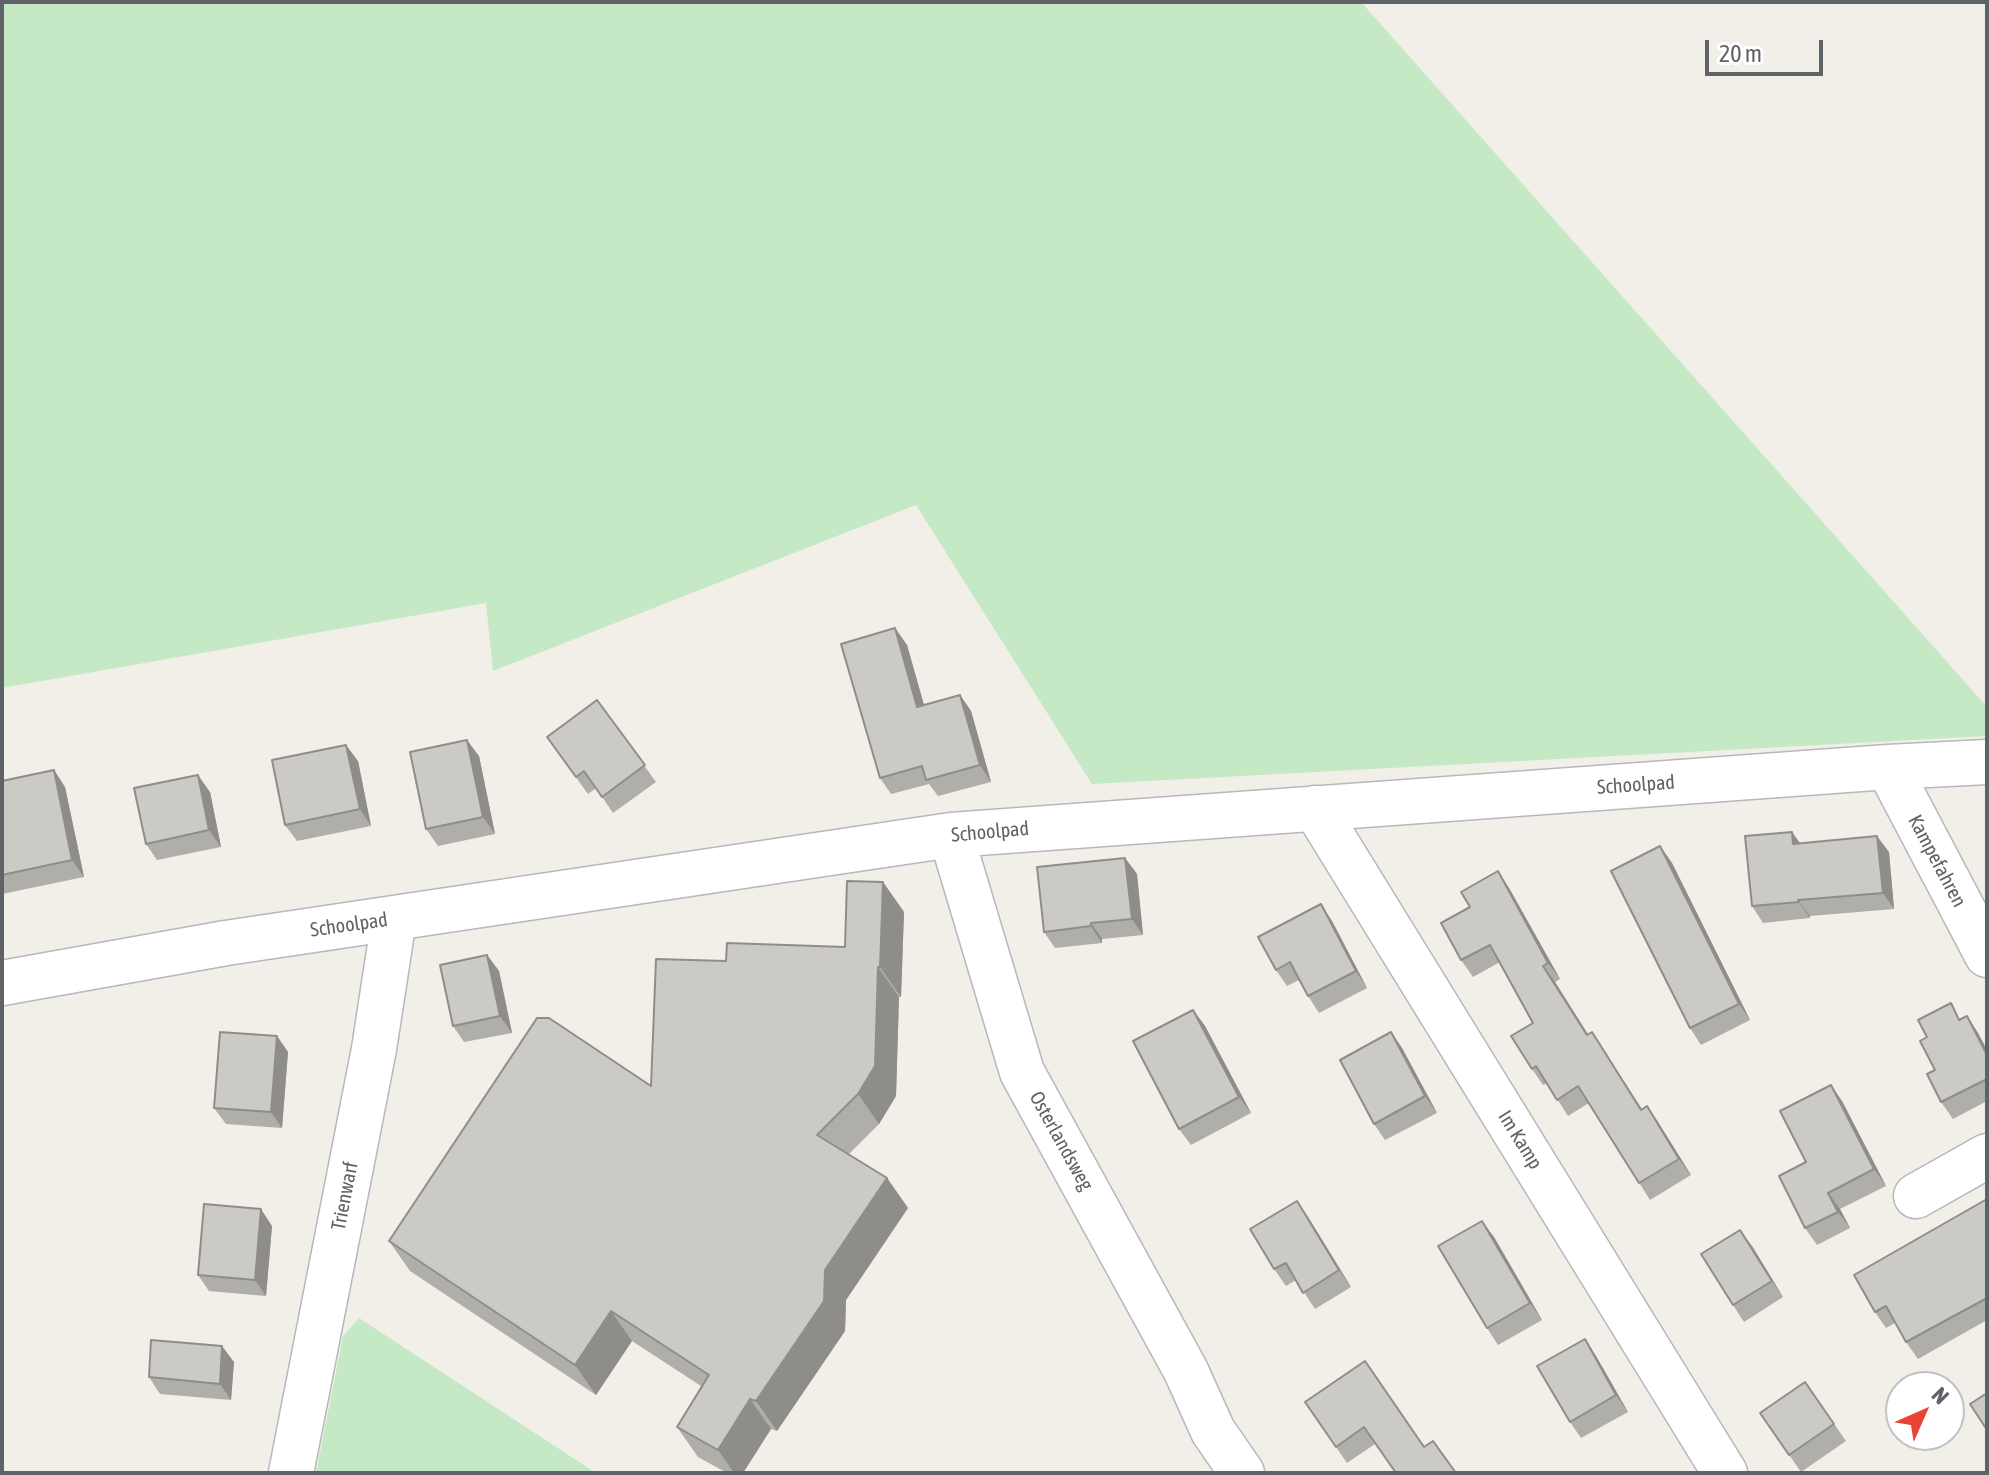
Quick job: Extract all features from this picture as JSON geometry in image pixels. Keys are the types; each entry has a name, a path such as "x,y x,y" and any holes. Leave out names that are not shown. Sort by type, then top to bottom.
{"street":[{"name":"Schoolpad","path":"2,983 226,943 951,835 1987,762"},
{"name":"Kampefahren","path":"1888,767 1987,955"},
{"name":"Im Kamp","path":"1315,808 1725,1473"},
{"name":"Osterlandsweg","path":"951,835 1022,1072 1186,1371 1213,1431 1242,1473"},
{"name":"Trienwarf","path":"291,1473 374,1049 394,919"},
{"path":"1916,1196 1987,1156"}],"green space":[{"path":"2,2 1361,2 1987,707 1987,736 1092,784 916,505 493,671 486,603 2,688"},
{"path":"359,1318 596,1473 316,1473 343,1336"}],"building":[{"path":"895,628 917,707 960,695 980,765 926,780 922,766 880,778 841,644"},
{"path":"597,700 645,765 602,797 584,771 576,777 547,737"},
{"path":"467,740 483,817 426,829 410,752"},
{"path":"346,745 360,809 285,825 272,760"},
{"path":"54,770 72,860 2,875 2,781"},
{"path":"198,775 209,830 146,844 134,788"},
{"path":"1792,832 1793,844 1877,836 1883,893 1752,906 1745,836"},
{"path":"1660,846 1739,1004 1690,1028 1611,871"},
{"path":"1125,858 1132,919 1044,932 1037,867"},
{"path":"1498,871 1548,963 1543,966 1587,1035 1592,1032 1641,1110 1647,1106 1679,1159 1639,1183 1578,1086 1557,1100 1536,1066 1532,1069 1511,1036 1533,1023 1490,945 1461,960 1441,923 1470,907 1461,892"},
{"path":"847,881 883,882 875,1066 858,1094 817,1135 887,1178 825,1270 824,1301 756,1401 750,1399 718,1450 677,1427 709,1375 611,1311 575,1365 389,1241 537,1018 549,1018 651,1086 656,959 726,961 727,943 845,947"},
{"path":"1321,904 1356,971 1308,996 1290,962 1276,970 1258,937"},
{"path":"487,955 500,1016 453,1026 440,965"},
{"path":"1951,1003 1959,1020 1967,1016 1987,1055 1987,1079 1941,1102 1927,1074 1935,1070 1920,1041 1927,1037 1918,1020"},
{"path":"1193,1010 1239,1097 1179,1129 1133,1041"},
{"path":"220,1032 277,1036 271,1112 214,1108"},
{"path":"1391,1032 1425,1096 1374,1124 1340,1060"},
{"path":"1831,1085 1874,1169 1828,1193 1838,1212 1805,1228 1779,1176 1806,1162 1780,1111"},
{"path":"1987,1199 1987,1298 1906,1342 1886,1306 1875,1312 1854,1275"},
{"path":"1297,1201 1339,1270 1303,1293 1286,1263 1274,1269 1250,1229"},
{"path":"204,1204 261,1209 255,1280 198,1275"},
{"path":"1482,1221 1530,1303 1487,1328 1438,1246"},
{"path":"1740,1230 1772,1281 1733,1305 1701,1254"},
{"path":"1585,1339 1616,1395 1570,1422 1537,1366"},
{"path":"151,1340 222,1346 220,1384 149,1377"},
{"path":"1365,1361 1424,1447 1433,1441 1456,1473 1396,1473 1364,1427 1336,1447 1305,1402"},
{"path":"1805,1382 1834,1424 1789,1455 1760,1413"},
{"path":"1987,1393 1987,1430 1970,1404"}]}
